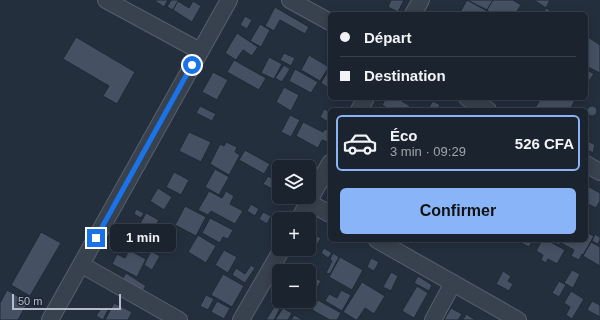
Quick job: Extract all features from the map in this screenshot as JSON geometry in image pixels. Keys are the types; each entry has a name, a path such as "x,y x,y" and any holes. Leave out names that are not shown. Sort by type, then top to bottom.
{"street":[{"path":"106,0 200,51"},
{"path":"50,320 229,0"},
{"path":"290,0 328,21"},
{"path":"414,12 421,0"},
{"path":"470,100 484,108"},
{"path":"588,165 600,172"},
{"path":"316,187 328,166"},
{"path":"312,204 328,213"},
{"path":"381,242 518,320"},
{"path":"241,320 278,256"},
{"path":"82,265 179,320"},
{"path":"433,320 453,283"}],"building":[{"path":"168,0 164,7 155,1"},
{"path":"171,0 179,0 173,10 167,7"},
{"path":"391,0 404,0 398,12 388,7"},
{"path":"467,0 493,0 487,10"},
{"path":"467,0 489,12 460,12"},
{"path":"493,0 513,0 521,5 516,12 490,12 487,10"},
{"path":"534,0 550,0 546,8"},
{"path":"178,1 189,8 193,1 201,6 192,22 173,10"},
{"path":"275,7 309,27 305,34 280,20 274,31 265,26"},
{"path":"546,8 553,12 544,12"},
{"path":"245,16 252,20 247,29 240,25"},
{"path":"260,24 270,30 261,47 250,41"},
{"path":"237,33 258,47 252,56 243,50 236,60 225,53"},
{"path":"76,37 135,72 117,104 103,96 109,86 63,59"},
{"path":"588,37 600,45 600,73 588,67"},
{"path":"284,53 295,58 291,66 280,60"},
{"path":"309,55 328,66 320,81 301,70"},
{"path":"269,57 282,64 274,79 261,73"},
{"path":"234,60 266,78 259,90 227,72"},
{"path":"284,65 290,69 282,82 275,78"},
{"path":"295,69 318,82 311,93 289,81"},
{"path":"588,70 594,74 588,82"},
{"path":"328,71 328,88 321,83"},
{"path":"213,72 228,80 217,100 202,92"},
{"path":"284,87 299,95 291,111 276,102"},
{"path":"385,100 400,100 410,106 409,108 387,108 382,105"},
{"path":"540,100 575,100 571,108 535,108"},
{"path":"433,101 440,105 438,108 428,108"},
{"path":"200,106 216,114 212,121 196,113"},
{"path":"590,106 594,106 597,109 597,113 594,116 590,116 588,114 588,108"},
{"path":"324,109 328,111 328,122 320,117"},
{"path":"290,115 300,120 291,137 281,132"},
{"path":"303,122 323,132 325,129 328,130 327,142 322,140 318,148 296,136"},
{"path":"189,132 211,142 201,162 179,151"},
{"path":"588,141 595,145 593,153 588,150"},
{"path":"226,142 237,147 235,152 240,155 229,175 210,164 220,144 224,146"},
{"path":"245,150 270,164 264,174 239,160"},
{"path":"215,169 229,177 219,195 205,187"},
{"path":"174,172 189,180 181,195 166,187"},
{"path":"268,176 272,178 272,189 263,184"},
{"path":"588,186 600,193 600,201 596,208 588,204"},
{"path":"158,188 172,197 164,210 150,201"},
{"path":"209,191 222,198 226,191 234,196 230,204 243,211 235,224 211,211 208,215 198,210"},
{"path":"251,204 259,209 255,216 247,211"},
{"path":"185,206 206,217 196,236 175,225"},
{"path":"136,209 144,213 141,218 134,214"},
{"path":"263,212 271,216 267,224 259,219"},
{"path":"146,213 159,220 151,234 138,227"},
{"path":"210,218 233,230 228,239 223,237 220,243 202,233"},
{"path":"138,227 156,236 152,244 148,242 146,246 136,241 138,237 134,235"},
{"path":"41,232 61,243 30,296 11,285"},
{"path":"588,233 594,236 579,260 571,256 574,250 561,243 588,242"},
{"path":"595,234 600,237 598,244 592,241"},
{"path":"198,235 216,246 206,263 188,252"},
{"path":"316,236 321,238 316,247"},
{"path":"516,242 532,242 529,247 521,243"},
{"path":"541,242 551,242 565,250 557,264 548,259 546,263 541,260 543,255 536,251"},
{"path":"553,242 561,242 559,245"},
{"path":"591,242 600,247 600,266 583,256"},
{"path":"324,248 332,253 328,258 321,253"},
{"path":"129,250 146,259 137,277 112,264 117,254 125,258"},
{"path":"224,250 237,257 228,273 215,265"},
{"path":"151,251 160,256 152,270 144,265"},
{"path":"333,253 339,257 330,274 326,273 332,261 330,259"},
{"path":"340,257 363,270 352,290 329,277"},
{"path":"371,258 379,262 374,271 367,267"},
{"path":"251,265 255,268 245,283 232,275 236,268 245,274"},
{"path":"572,270 580,274 573,288 564,283"},
{"path":"503,271 511,276 508,281 513,284 509,291 496,284"},
{"path":"391,272 398,276 391,291 383,287"},
{"path":"126,273 146,286 140,294 121,281"},
{"path":"223,274 244,286 232,307 211,295"},
{"path":"418,276 432,285 429,291 414,283"},
{"path":"316,278 321,281 316,290"},
{"path":"559,281 566,285 559,297 552,293"},
{"path":"362,282 385,296 374,314 365,308 356,320 343,312"},
{"path":"417,286 428,293 414,318 402,311"},
{"path":"7,290 28,302 18,320 0,320 0,303"},
{"path":"341,290 351,295 342,311 325,301 329,294 337,298"},
{"path":"571,291 584,299 572,319 566,315 570,307 564,303"},
{"path":"206,295 214,299 208,310 200,306"},
{"path":"318,300 341,313 337,320 330,320 312,310 313,308 316,308"},
{"path":"217,301 230,308 224,319 211,312"},
{"path":"592,301 600,305 600,317 587,310"},
{"path":"114,303 132,312 128,320 105,320"},
{"path":"102,307 108,310 103,320 96,316"},
{"path":"274,308 280,308 274,320 266,320"},
{"path":"283,308 292,313 288,320 275,320"},
{"path":"451,308 462,314 458,320 444,320"},
{"path":"466,314 476,320 463,320"},
{"path":"294,315 303,320 291,320"}],"route":[{"path":"96,238 192,65"}]}
